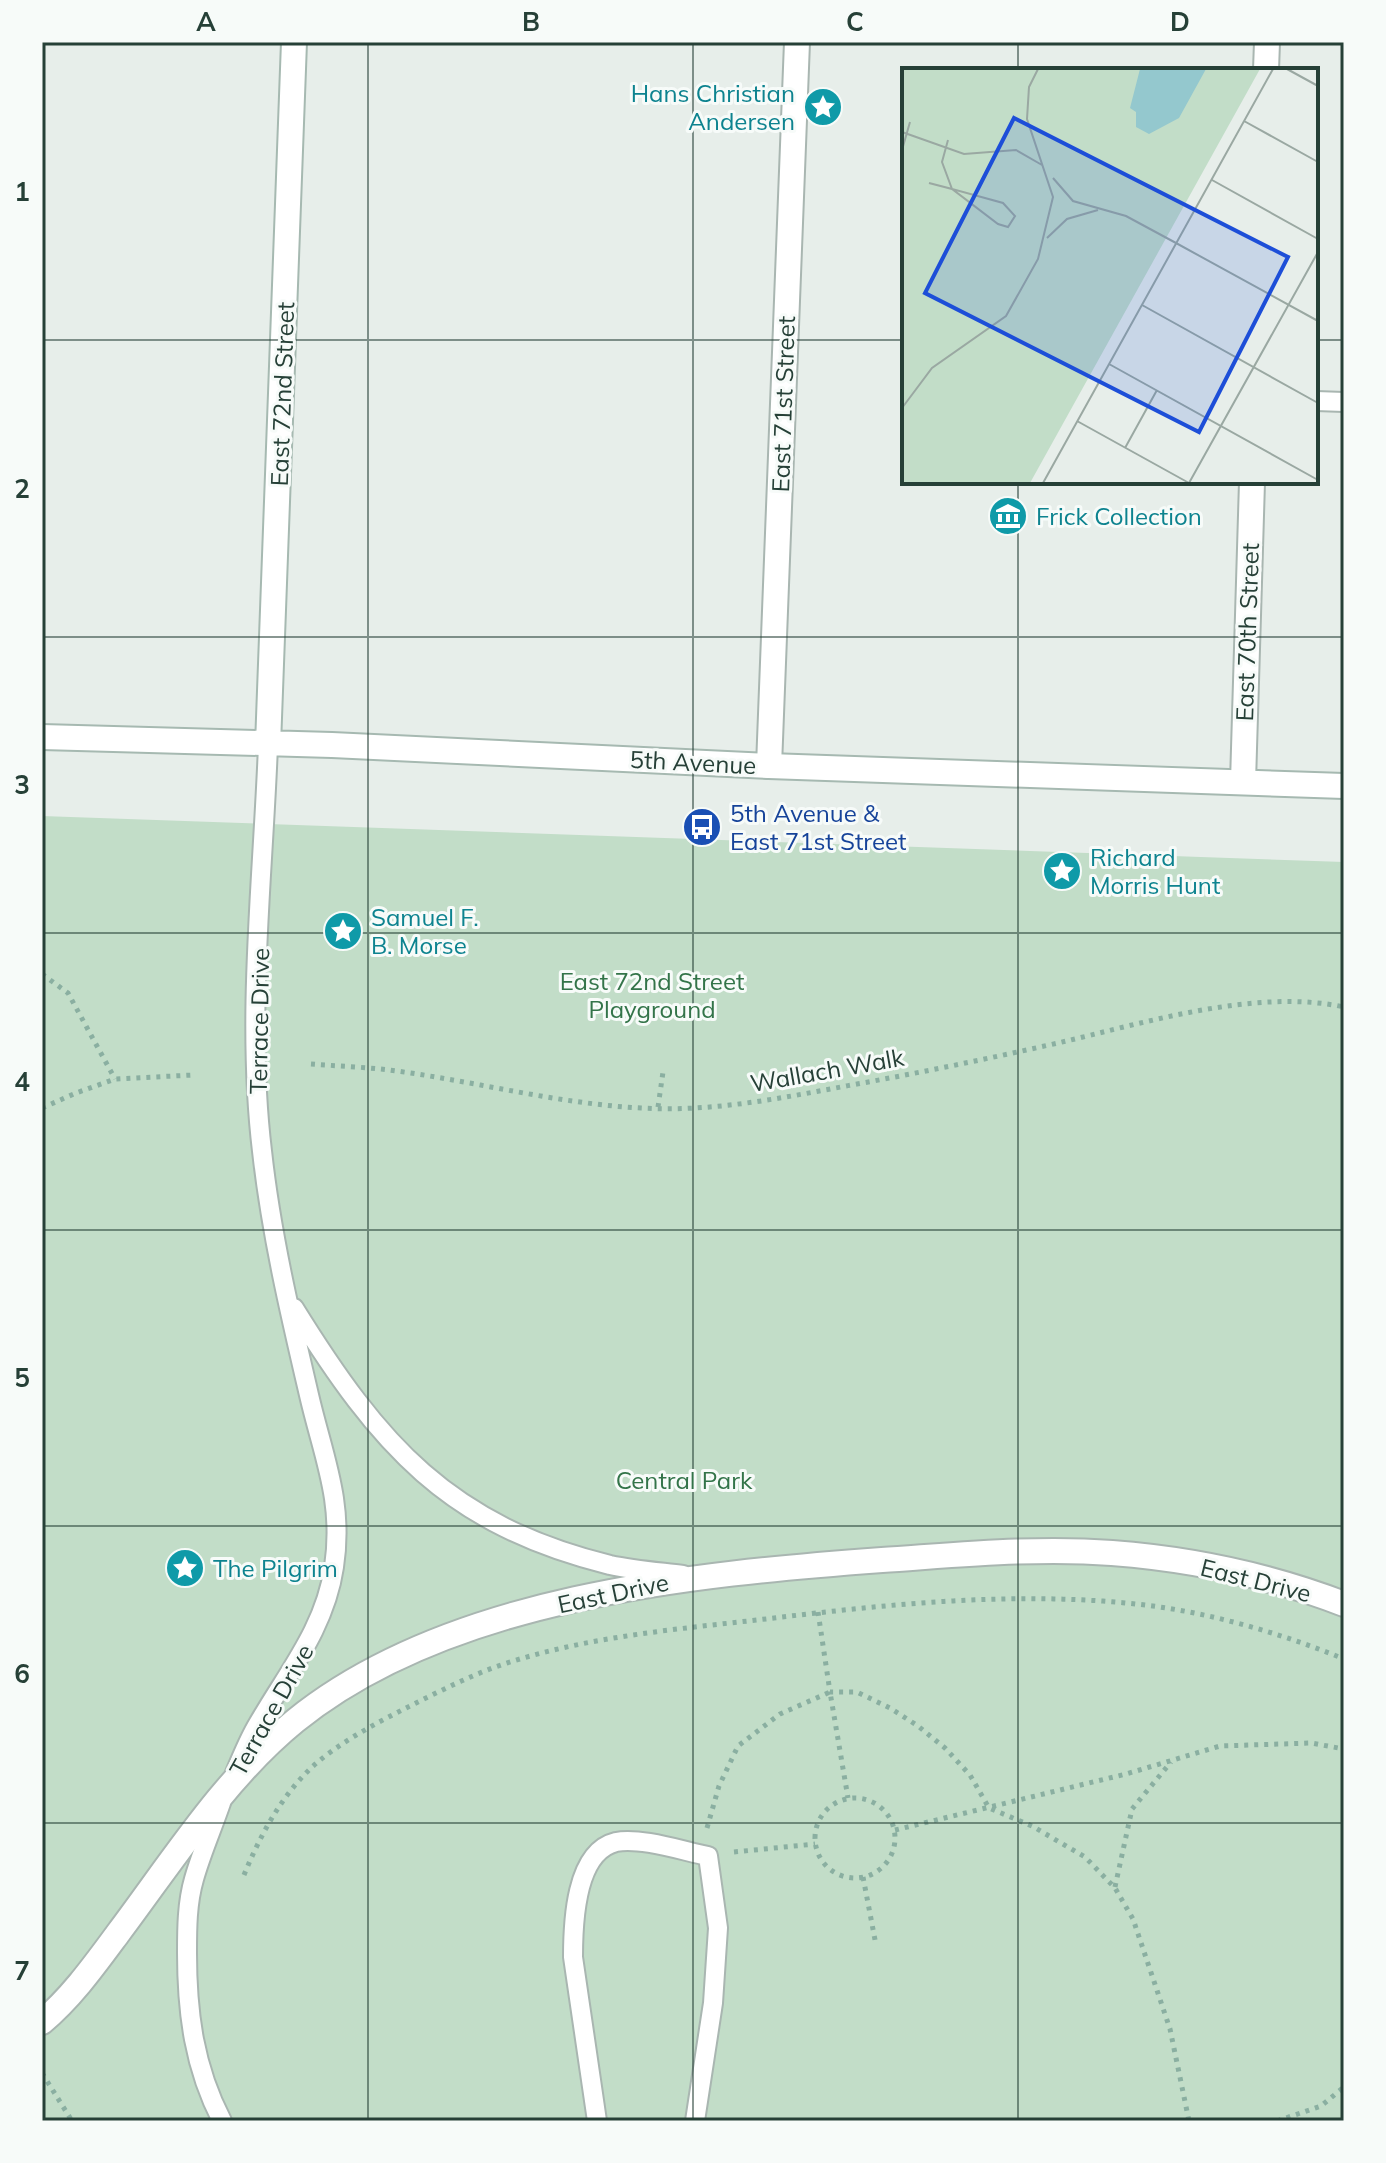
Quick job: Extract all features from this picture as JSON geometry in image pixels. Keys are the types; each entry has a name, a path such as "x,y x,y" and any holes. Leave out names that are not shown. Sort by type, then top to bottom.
{"street":[{"name":"East 72nd Street","path":"268,745 294,42"},
{"name":"East 71st Street","path":"769,766 797,42"},
{"path":"1266,68 1267,42"},
{"name":"East 70th Street","path":"1243,782 1252,484"},
{"name":"5th Avenue","path":"42,737 348,746 769,766 1344,786"},
{"name":"East Drive","path":"42,2022 86,1976 225,1792 294,1722 352,1683 406,1655 465,1632 545,1607 693,1577 924,1557 1037,1551 1148,1557 1227,1570 1344,1604"}],"lane":[{"path":"1318,401 1344,402"},
{"name":"Terrace Drive","path":"222,2121 194,2048 188,2001 187,1940 193,1881 225,1792 257,1726 322,1616 334,1570 337,1526 333,1479 316,1427 286,1296 262,1150 256,1064 268,745"},
{"name":"Terrace Drive","path":"286,1296 327,1362 379,1432 414,1466 454,1497 531,1541 614,1566 693,1577"},
{"path":"597,2121 573,1957 573,1929 586,1870 601,1848 618,1842 643,1843 708,1856 718,1928 713,2003 695,2121"}],"path":[{"path":"42,974 68,993 115,1079"},
{"name":"Wallach Walk","path":"311,1064 389,1070 591,1104 694,1108 789,1097 942,1068 1189,1013 1293,1002 1344,1007"},
{"path":"658,1107 663,1072"},
{"path":"42,1108 115,1079 193,1075"},
{"path":"244,1875 258,1839 274,1814 311,1768 336,1748 380,1722 463,1681 553,1650 818,1612 943,1601 1017,1599 1155,1606 1251,1626 1344,1659"},
{"path":"818,1612 848,1798"},
{"path":"815,1844 708,1856 707,1827 719,1786 738,1746 780,1714 830,1692 857,1692 890,1708 945,1748 970,1775 989,1808 1032,1826 1085,1857 1115,1888 1133,1919 1170,2029 1189,2121"},
{"path":"895,1830 1172,1761 1220,1746 1311,1743 1344,1749"},
{"path":"1115,1888 1132,1809 1172,1761"},
{"path":"848,1798 866,1799 877,1804 887,1813 895,1830 889,1860 875,1873 863,1877 846,1877 830,1870 819,1856 815,1844 816,1826 822,1815 830,1805 848,1798"},
{"path":"863,1877 876,1945"},
{"path":"42,2073 72,2121"},
{"path":"1277,2121 1321,2106 1344,2087"}],"green space":[{"name":"Central Park","path":"42,816 1344,862 1344,2121 42,2121"}],"place":[{"name":"Hans Christian Andersen","path":"823,107"},
{"name":"Frick Collection","path":"1008,516"},
{"name":"5th Avenue & East 71st Street","path":"702,827"},
{"name":"Richard Morris Hunt","path":"1062,871"},
{"name":"Samuel F. B. Morse","path":"343,931"},
{"name":"The Pilgrim","path":"185,1568"}],"park label":[{"name":"East 72nd Street Playground","path":"652,995"}]}
